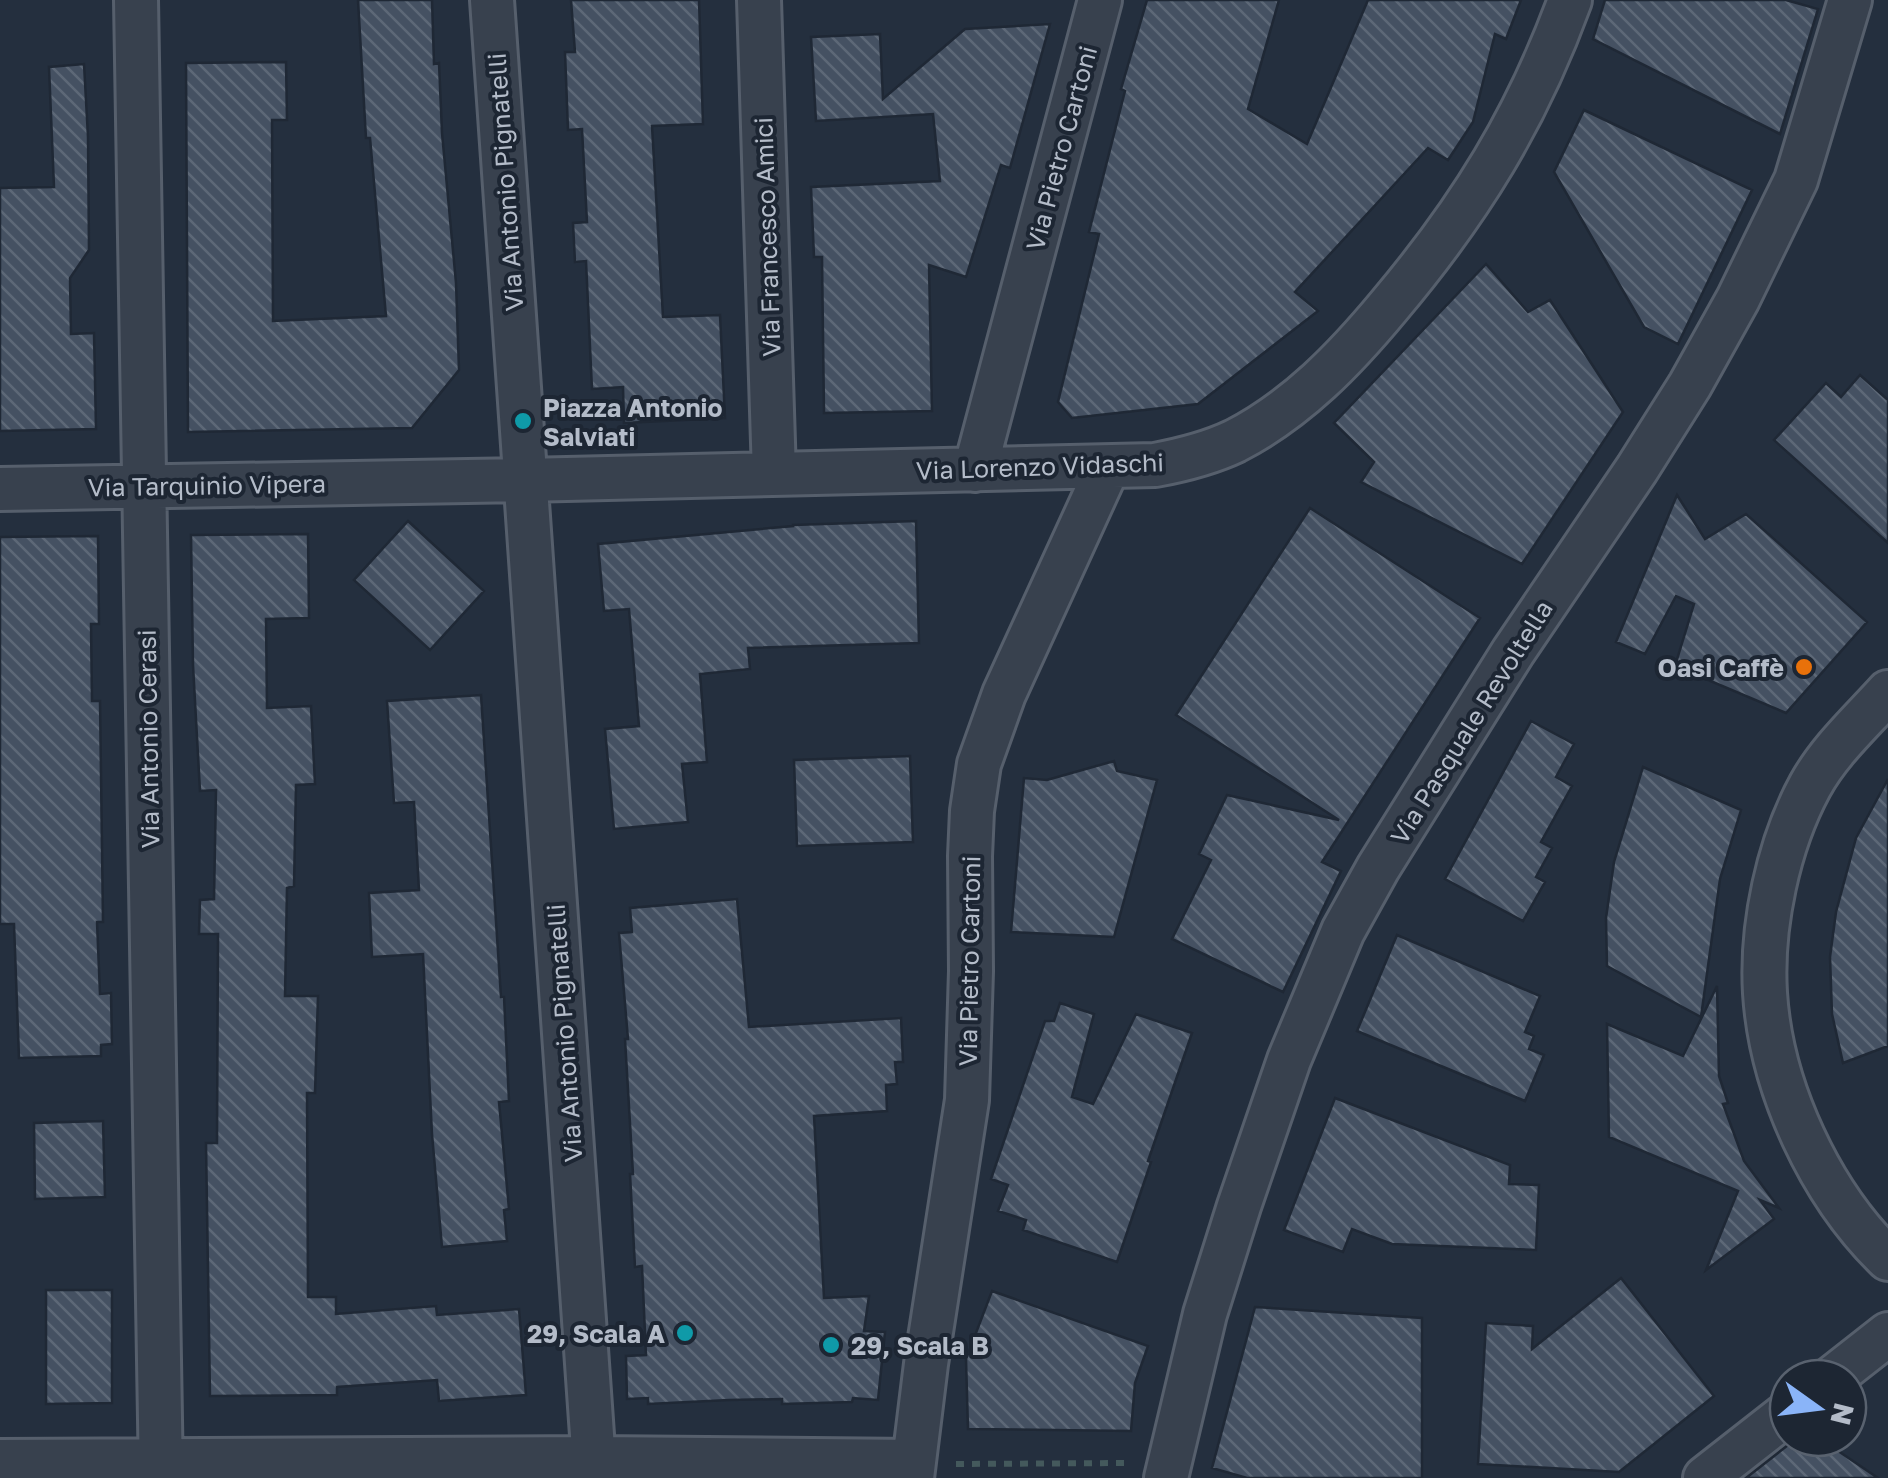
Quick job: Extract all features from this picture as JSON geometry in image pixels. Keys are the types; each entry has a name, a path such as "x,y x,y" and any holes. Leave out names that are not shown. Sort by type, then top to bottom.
{"street":[{"name":"Via Antonio Cerasi","path":"136,0 161,1469"},
{"name":"Via Antonio Pignatelli","path":"492,0 594,1468"},
{"name":"Via Francesco Amici","path":"759,0 774,474"},
{"name":"Via Pietro Cartoni","path":"975,470 1100,0"},
{"name":"Via Lorenzo Vidaschi","path":"525,480 1155,465 1233,442 1288,408 1330,371 1408,283 1475,195 1505,145 1536,84 1570,0"},
{"name":"Via Pasquale Revoltella","path":"1151,1470 1289,1060 1343,931 1513,652 1690,385 1738,300 1796,180 1850,0"},
{"name":"Via Pietro Cartoni","path":"913,1470 966,1100 970,856 979,764 1004,694 1108,467"},
{"name":"Via Tarquinio Vipera","path":"0,489 525,480"},
{"path":"1888,692 1827,760 1810,786 1779,868 1764,955 1769,1026 1793,1112 1811,1154 1837,1197 1888,1259"},
{"path":"1857,1358 1888,1334"},
{"path":"1705,1478 1768,1428"},
{"path":"0,1461 161,1469 913,1470"}],"path":[{"path":"965,1464 1151,1470"}],"building":[{"path":"358,0 432,0 434,64 439,63 456,283 459,370 412,428 188,432 186,63 286,62 287,120 272,120 273,321 386,316 370,138 366,138"},
{"path":"571,0 699,0 703,124 652,126 663,317 720,315 725,418 624,423 623,387 592,389 586,261 575,262 573,223 587,222 582,129 568,130 565,52 575,52"},
{"path":"1147,0 1279,0 1248,109 1307,144 1368,0 1521,0 1506,39 1495,34 1473,122 1448,160 1428,148 1295,292 1318,311 1198,404 1072,418 1058,402 1099,234 1089,232 1125,91 1121,89"},
{"path":"1605,0 1786,0 1818,9 1780,134 1593,39"},
{"path":"1050,24 1010,168 1001,165 966,277 929,265 932,411 824,413 822,257 814,257 811,187 940,181 933,114 816,121 811,37 880,34 883,99 965,29"},
{"path":"84,64 89,250 70,278 71,334 94,333 96,429 0,431 0,188 54,187 49,67"},
{"path":"1584,110 1752,190 1678,344 1644,327 1554,172"},
{"path":"1486,264 1528,312 1550,300 1623,412 1522,564 1361,482 1374,462 1334,423"},
{"path":"1860,375 1888,400 1888,543 1774,440 1826,383 1841,397"},
{"path":"1677,495 1705,539 1746,514 1867,622 1786,713 1675,666 1694,604 1676,596 1645,654 1616,642"},
{"path":"1310,508 1480,618 1322,862 1341,871 1283,992 1172,939 1211,860 1199,854 1227,795 1339,820 1176,715"},
{"path":"408,521 484,591 430,650 354,580"},
{"path":"916,521 919,643 748,648 750,669 700,674 707,762 682,764 688,822 614,829 605,729 639,726 629,609 604,611 598,544 793,525"},
{"path":"308,534 309,618 266,619 267,708 311,706 315,784 296,785 294,886 287,888 285,996 318,996 315,1093 307,1093 308,1297 336,1297 336,1314 436,1306 437,1315 519,1309 526,1395 439,1401 437,1380 337,1387 337,1395 210,1396 206,1143 217,1143 218,934 199,934 200,900 214,899 216,790 200,791 191,535"},
{"path":"98,536 99,624 91,624 92,701 100,701 103,922 97,922 100,994 111,993 112,1044 101,1045 101,1056 19,1058 14,924 0,924 0,537"},
{"path":"481,695 509,1101 499,1102 509,1209 504,1210 507,1241 442,1247 423,954 372,957 369,893 419,890 414,802 394,803 387,701"},
{"path":"1531,721 1574,744 1556,777 1572,786 1541,842 1552,848 1536,877 1545,882 1523,921 1445,879"},
{"path":"910,756 913,842 797,846 794,760"},
{"path":"1114,761 1117,771 1157,780 1114,937 1011,932 1024,778 1047,780"},
{"path":"1643,767 1741,810 1720,879 1701,1017 1607,966 1606,918 1614,862"},
{"path":"1888,779 1888,1046 1843,1063 1832,1014 1830,957 1836,912 1856,838"},
{"path":"737,899 749,1027 901,1018 903,1062 895,1062 897,1084 886,1085 887,1111 814,1116 824,1298 869,1296 864,1331 885,1332 878,1400 648,1404 648,1398 627,1399 626,1356 646,1355 642,1266 635,1267 628,1039 619,933 632,932 630,908"},
{"path":"1397,935 1540,996 1525,1032 1534,1036 1529,1049 1544,1055 1525,1101 1357,1031"},
{"path":"1717,986 1719,1076 1728,1103 1723,1104 1744,1161 1779,1208 1760,1200 1774,1219 1706,1270 1738,1191 1609,1137 1607,1024 1683,1056"},
{"path":"1060,1003 1094,1014 1072,1097 1093,1104 1136,1014 1192,1033 1117,1262 1023,1230 1026,1220 998,1211 1008,1185 991,1179 1045,1021 1054,1021"},
{"path":"1335,1098 1510,1165 1509,1184 1539,1185 1536,1250 1392,1244 1352,1229 1343,1252 1284,1230"},
{"path":"103,1121 105,1197 35,1199 34,1123"},
{"path":"1621,1278 1714,1396 1619,1472 1478,1464 1486,1323 1533,1326 1532,1349"},
{"path":"46,1290 112,1290 112,1403 46,1404"},
{"path":"992,1291 1148,1346 1135,1383 1131,1431 968,1429 966,1359"},
{"path":"1255,1307 1422,1318 1422,1478 1247,1478 1212,1468"},
{"path":"1772,1458 1848,1458 1878,1478 1746,1478"}],"place":[{"name":"Piazza Antonio Salviati","path":"523,421"},
{"name":"Oasi Caffè","path":"1804,667"},
{"name":"29, Scala A","path":"685,1333"},
{"name":"29, Scala B","path":"831,1345"}]}
